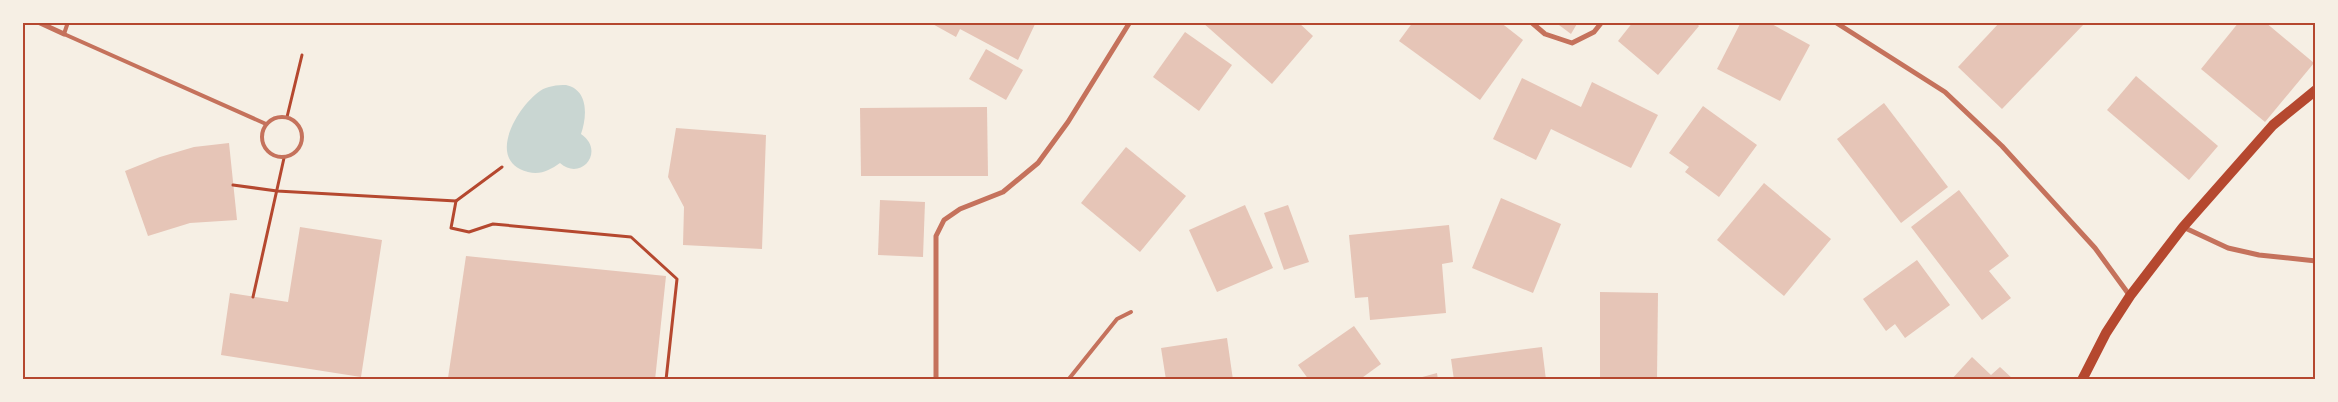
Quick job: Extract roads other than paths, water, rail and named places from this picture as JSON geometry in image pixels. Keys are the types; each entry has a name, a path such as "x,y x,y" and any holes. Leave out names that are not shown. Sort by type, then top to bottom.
{"main road":[{"path":"2082,380 2106,333 2130,296 2183,227 2273,125 2316,90"}],"street":[{"path":"38,22 64,34"},
{"path":"936,380 936,236 944,220 960,209 1003,192 1038,163 1068,122 1130,22"},
{"path":"1531,22 1545,34 1572,42 1594,32 1602,22"},
{"path":"1835,22 1945,92 2002,146 2095,248 2130,296"},
{"path":"2183,227 2228,248 2259,255 2316,261"}],"lane":[{"path":"68,22 64,34 266,124"},
{"path":"287,117 293,120 301,129 302,142 296,153 284,158 277,158 266,150 262,137 266,124 276,118 287,117"},
{"path":"1068,380 1117,318 1131,312"}]}
